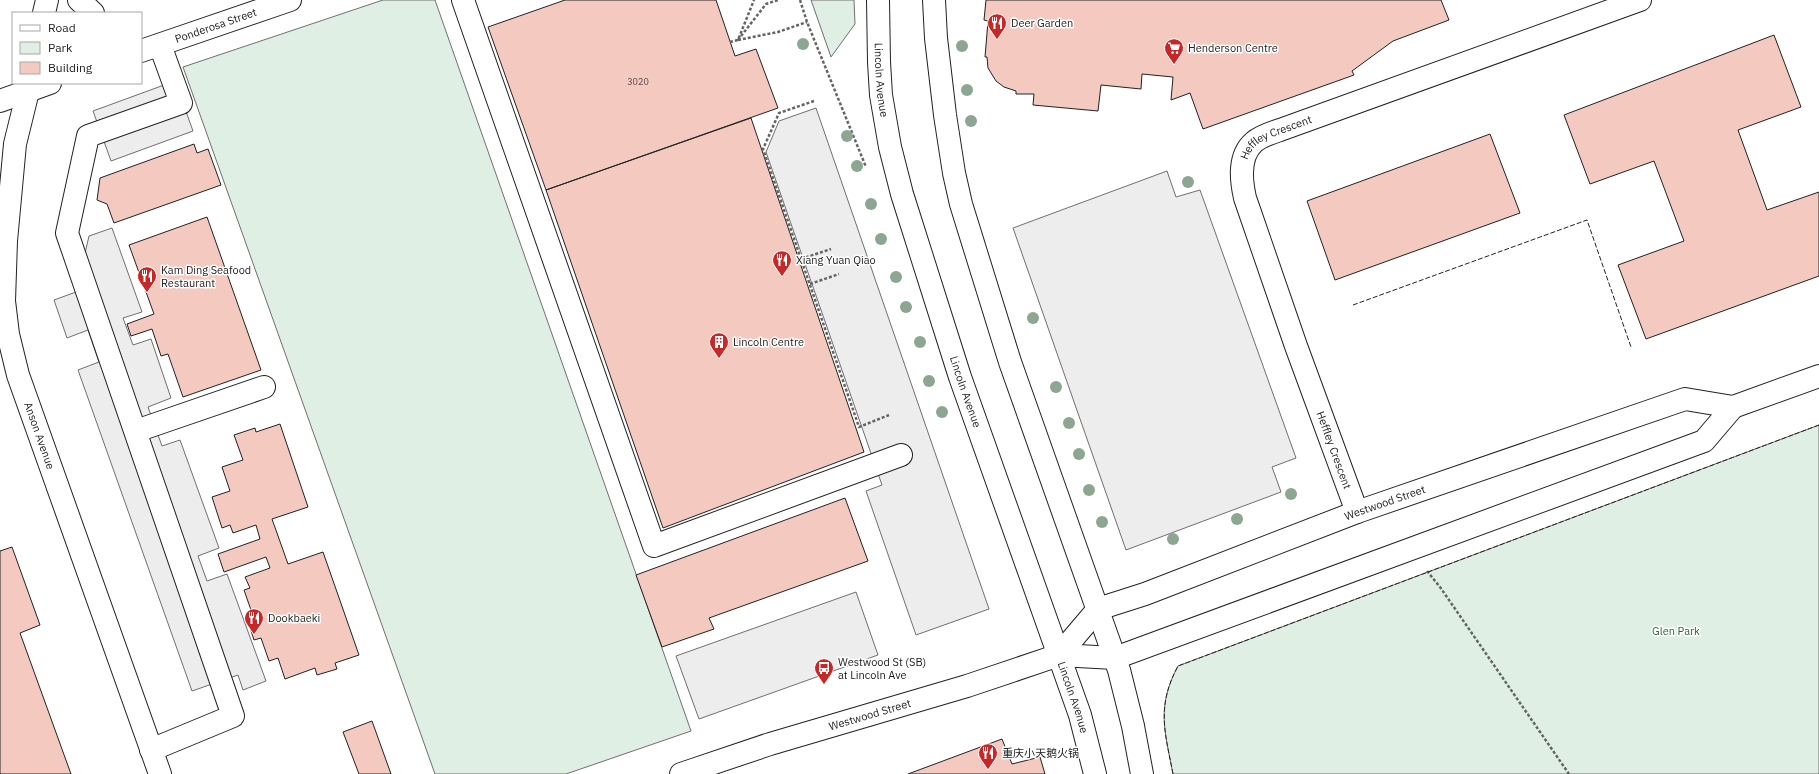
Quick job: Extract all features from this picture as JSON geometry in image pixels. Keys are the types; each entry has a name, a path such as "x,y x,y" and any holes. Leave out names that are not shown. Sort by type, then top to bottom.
{"street":[{"path":"44,12 47,0"},
{"path":"79,0 92,12"},
{"name":"Ponderosa Street","path":"150,48 290,0"},
{"path":"463,0 654,546 900,455"},
{"name":"Lincoln Avenue","path":"878,0 881,95 898,179 910,222 960,377 1080,715 1095,774"},
{"path":"934,0 936,38 944,115 954,173 962,204 1010,362 1115,658 1128,704 1142,774"},
{"name":"Heffley Crescent","path":"1357,512 1245,198 1242,184 1242,170 1248,148 1254,141 1280,130 1640,0"},
{"path":"150,48 181,103 88,136 67,233 233,716 151,750"},
{"path":"0,101 29,87 45,84"},
{"name":"Anson Avenue","path":"29,87 15,144 6,242 2,301 8,334 18,376 160,774"},
{"name":"Westwood Street","path":"1098,609 1145,594 1357,512 1685,399 1733,407 1819,376"},
{"path":"136,431 264,386"},
{"name":"Westwood Street","path":"681,774 770,744 967,686 1059,655 1115,658 1704,441 1733,407"},
{"path":"1059,655 1098,609"}],"path":[{"path":"738,40 754,0"},
{"path":"738,40 766,4 778,0"},
{"path":"800,0 807,22 867,169"},
{"path":"730,42 778,32 807,22"},
{"path":"814,101 779,113 763,150 859,427 889,415"},
{"path":"801,259 831,249"},
{"path":"810,284 839,274"},
{"path":"1425,569 1440,587 1569,774"}],"green space":[{"path":"383,0 435,0 691,731 566,774 435,774 183,67"},
{"path":"811,0 854,0 855,24 831,57"},
{"name":"Glen Park","path":"1819,425 1819,774 1173,774 1164,720 1167,694 1178,666"}],"shaded area":[{"path":"175,81 193,131 111,161 93,111"},
{"path":"816,108 989,609 916,635 866,491 882,485 766,152 779,121"},
{"path":"1167,171 1176,197 1200,190 1296,458 1272,467 1281,492 1126,550 1013,228"},
{"path":"112,228 142,312 123,318 133,345 151,339 171,398 148,407 162,446 180,440 219,548 198,556 207,581 227,574 266,681 243,690 238,675 192,691 78,370 99,362 88,330 67,338 54,300 76,292 89,236"},
{"path":"856,592 878,655 699,719 676,656"}],"building":[{"path":"565,0 716,0 735,56 756,49 778,108 546,190 488,27"},
{"name":"Henderson Centre","path":"986,0 1441,0 1449,20 1393,41 1352,71 1354,75 1203,129 1190,93 1171,100 1173,77 1142,74 1141,89 1101,85 1098,111 1033,105 1034,94 1016,94 1016,91 1004,87 996,81 988,68 987,57 985,57 988,21 984,20"},
{"path":"1774,35 1801,107 1738,130 1767,210 1819,192 1819,276 1646,339 1618,265 1684,241 1654,161 1590,184 1564,115"},
{"name":"Lincoln Centre","path":"751,118 864,452 663,528 546,190"},
{"path":"1490,134 1520,213 1335,280 1307,201"},
{"path":"194,144 197,153 208,149 221,185 114,223 107,204 97,200 100,178"},
{"path":"207,217 261,370 183,397 168,354 161,356 152,329 131,336 127,324 154,314 129,245"},
{"path":"280,424 308,507 272,519 288,564 323,552 359,655 335,663 337,669 317,675 315,668 285,679 278,658 269,661 261,638 254,640 246,615 252,613 244,590 250,588 245,577 270,568 266,557 224,572 218,554 260,539 256,525 233,533 230,525 222,528 212,497 230,491 222,467 243,460 234,435 255,428 256,432"},
{"path":"845,498 868,561 709,618 714,629 662,647 636,575"},
{"path":"12,547 40,625 20,633 71,774 0,774 0,551"},
{"path":"372,721 391,774 359,774 343,732"},
{"path":"1002,739 1012,764 1040,757 1045,774 908,774"}],"fence":[{"path":"1353,305 1587,220 1631,347"},
{"path":"1173,774 1164,720 1167,694 1178,666 1819,425"}],"place":[{"name":"Deer Garden","path":"997,40"},
{"name":"Henderson Centre","path":"1174,65"},
{"name":"Xiang Yuan Qiao","path":"782,277"},
{"name":"Kam Ding Seafood Restaurant","path":"147,293"},
{"name":"Lincoln Centre","path":"719,359"},
{"name":"Dookbaeki","path":"254,635"},
{"name":"Westwood St (SB) at Lincoln Ave","path":"824,685"},
{"name":"重庆小天鹅火锅","path":"988,770"}]}
